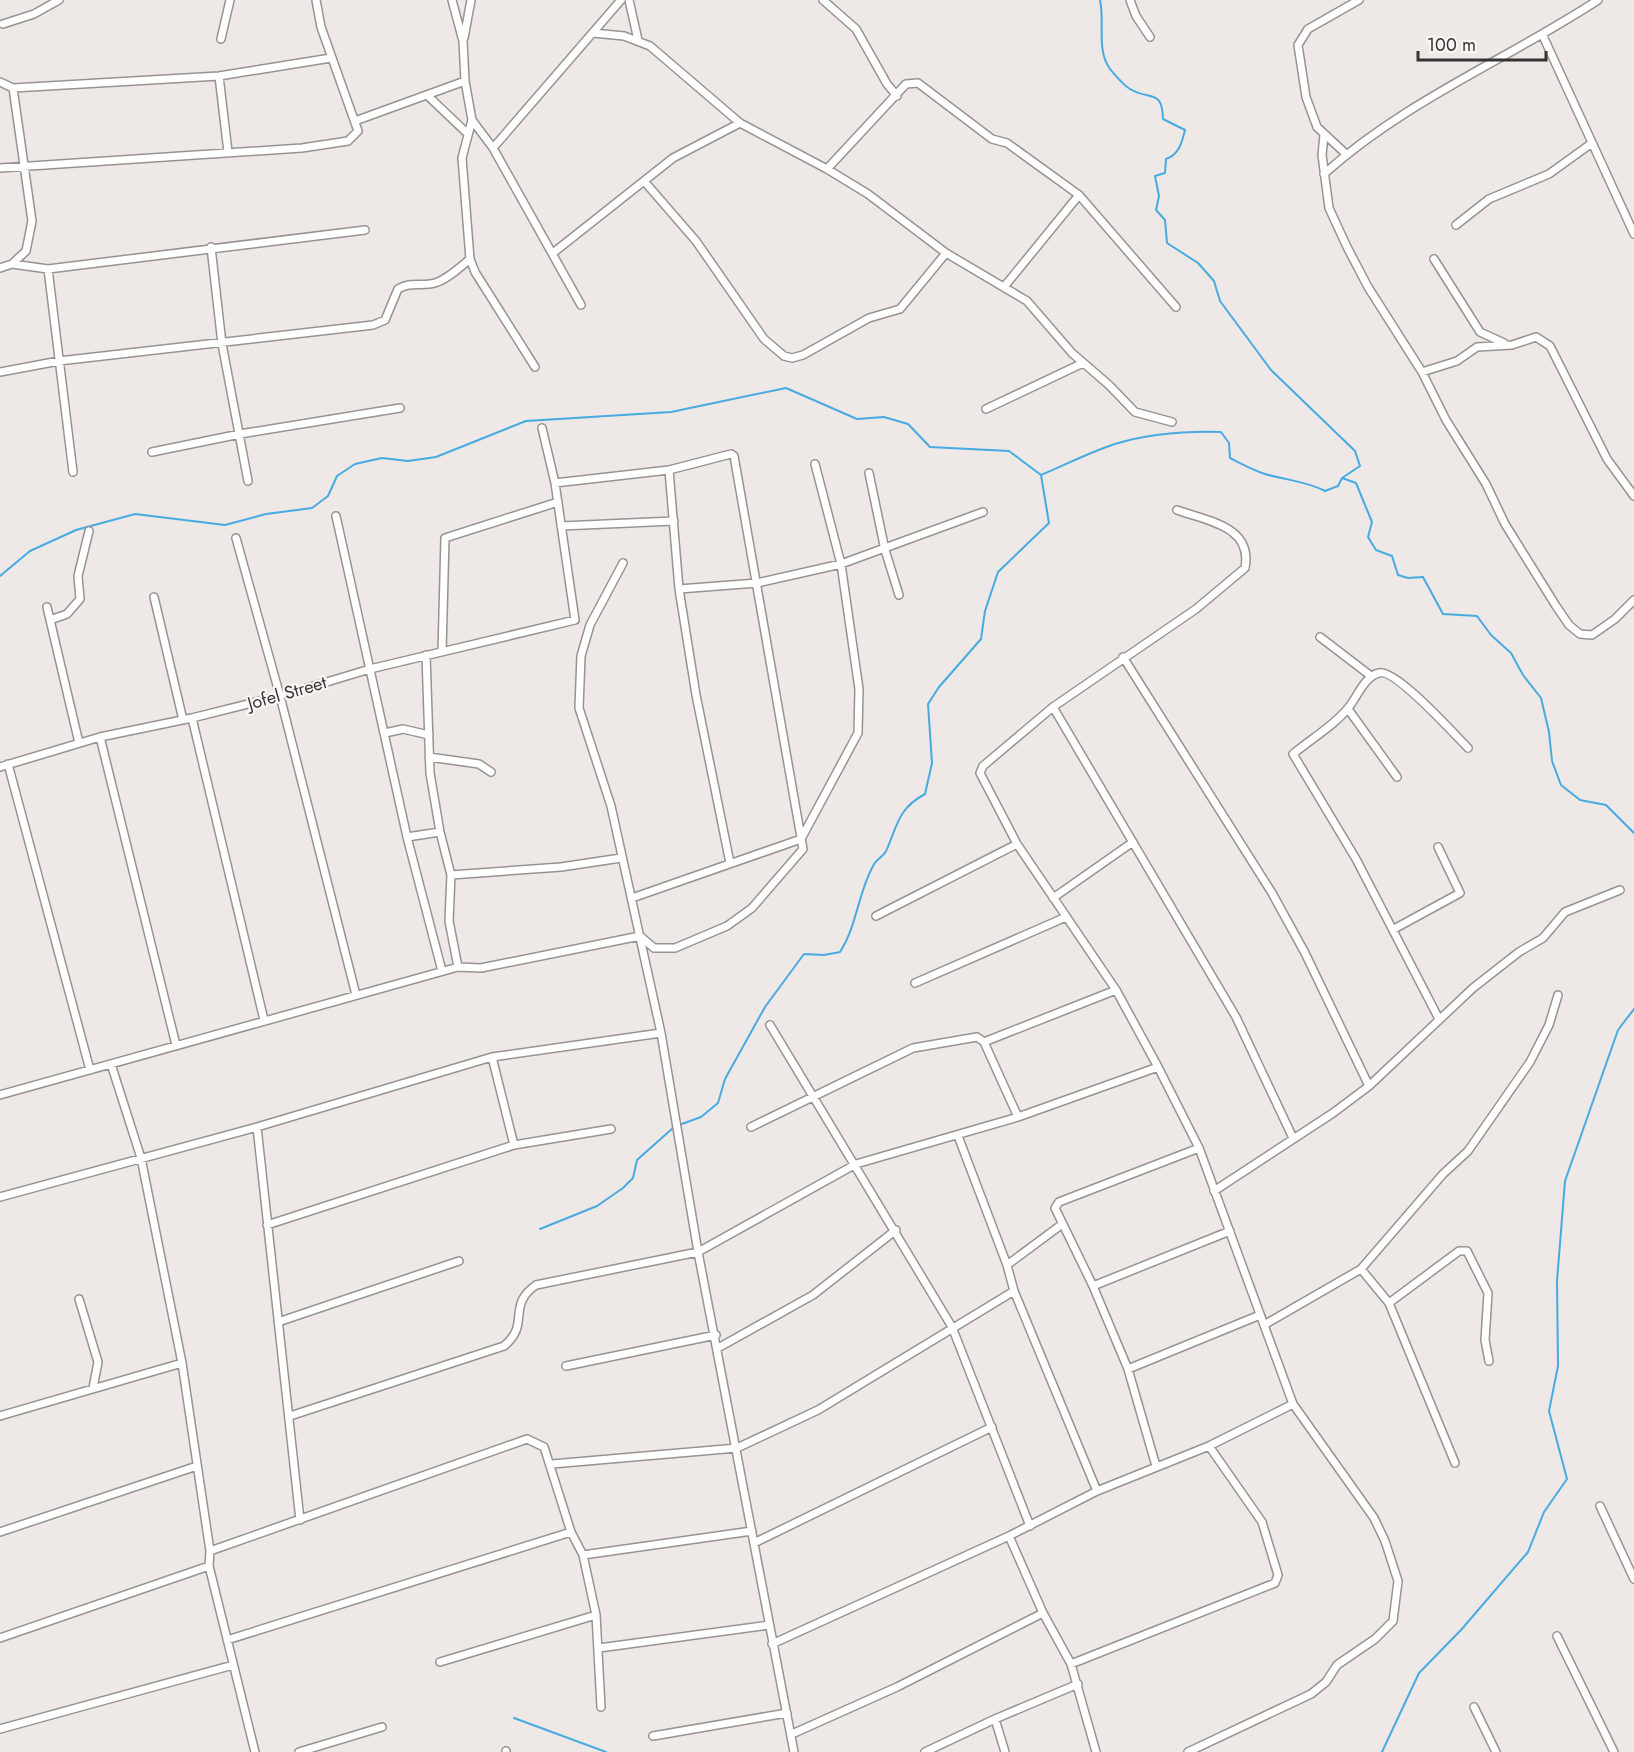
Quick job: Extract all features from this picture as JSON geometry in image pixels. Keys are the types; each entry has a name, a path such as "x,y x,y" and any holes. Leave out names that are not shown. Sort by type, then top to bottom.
{"street":[{"path":"3,24 34,14 59,0"},
{"path":"220,39 230,0"},
{"path":"0,168 302,148 348,141 355,137 358,131 356,121 331,58 321,27 316,0"},
{"path":"452,0 463,41 465,81 472,120 493,148 581,305"},
{"path":"463,41 471,0"},
{"path":"493,148 621,0"},
{"path":"629,0 638,40"},
{"path":"824,0 855,29 897,96"},
{"path":"1130,0 1136,16 1150,37"},
{"path":"1346,154 1317,127 1306,97 1298,45 1308,29 1359,0"},
{"path":"1324,174 1346,154 1427,99 1543,36 1598,0"},
{"path":"592,33 638,40 650,46 740,123 827,169 868,194 946,253 1027,300 1083,363 1135,412 1172,422"},
{"path":"1543,36 1634,234"},
{"path":"0,82 13,88 219,76 331,58"},
{"path":"219,76 228,152"},
{"path":"356,121 465,81"},
{"path":"827,169 906,84 918,83 992,139 1006,142 1079,195 1176,307"},
{"path":"0,268 12,264 26,251 32,221 13,88"},
{"path":"427,95 467,134"},
{"path":"472,120 462,158 470,259 475,272 535,367"},
{"path":"553,253 673,158 740,123"},
{"path":"1324,135 1322,155 1329,208 1347,247 1368,287 1422,372 1446,420 1486,484 1505,524 1569,625 1580,634 1592,635 1615,619 1634,600"},
{"path":"1456,225 1489,199 1550,174 1593,143"},
{"path":"644,180 696,241 764,339 784,356 792,358 803,355 869,318 900,309 946,253"},
{"path":"1004,287 1079,195"},
{"path":"12,264 48,269 212,247 365,230"},
{"path":"212,247 222,344 248,481"},
{"path":"0,372 59,361 222,344 380,323 385,320 398,289 412,283 437,282 470,259"},
{"path":"1434,259 1480,332 1495,341 1512,345"},
{"path":"48,269 73,472"},
{"path":"1422,372 1457,361 1477,347 1512,345 1536,337 1550,346 1607,459 1634,496"},
{"path":"986,409 1083,363"},
{"path":"153,452 240,434 400,408"},
{"path":"542,428 555,483 561,526 674,521"},
{"path":"555,483 669,470 731,454 734,456 801,839 801,854 752,908 727,926 675,948 654,948 640,936"},
{"path":"632,898 801,839 858,733 860,689 841,564 815,464"},
{"path":"669,470 679,589 696,695 730,863"},
{"path":"869,473 885,550 899,595"},
{"path":"442,652 445,538 558,502"},
{"path":"1177,510 1224,526 1239,537 1245,545 1245,568 1196,609 1053,706 980,770 1017,844 1116,990 1158,1067 1199,1148 1293,1404 1378,1525 1398,1581 1393,1621 1375,1639 1337,1665 1326,1682 1311,1694 1188,1752"},
{"path":"679,589 757,583 841,564 885,550 983,512"},
{"path":"336,516 407,837 442,971"},
{"name":"Jofel Street","path":"0,767 100,737 192,718 280,696 370,669 574,620 561,526"},
{"path":"50,620 67,614 80,599 78,576 89,531"},
{"path":"236,538 280,696 356,995"},
{"path":"623,562 590,625 581,656 579,708 609,798 660,1033 698,1252 716,1335 794,1752"},
{"path":"154,597 183,720"},
{"path":"47,607 79,743"},
{"path":"1320,637 1371,676"},
{"path":"426,655 429,757 440,832 451,875 449,921 458,967"},
{"path":"1123,657 1272,893 1305,953 1369,1086"},
{"path":"1439,1018 1343,836 1293,758 1293,754 1348,709 1371,676 1380,672 1387,673 1412,692 1468,748"},
{"path":"1053,706 1236,1017 1293,1138"},
{"path":"1348,709 1397,777"},
{"path":"192,718 264,1020"},
{"path":"385,733 403,729 429,735"},
{"path":"100,737 176,1045"},
{"path":"429,757 479,764 491,771"},
{"path":"8,764 90,1070"},
{"path":"407,837 440,832"},
{"path":"1053,898 1133,842"},
{"path":"876,916 1017,844"},
{"path":"1394,929 1460,893 1438,847"},
{"path":"451,875 561,867 621,858"},
{"path":"1214,1191 1333,1113 1369,1086 1439,1018 1482,981 1543,938 1565,912 1620,890"},
{"path":"915,982 1066,917"},
{"path":"0,1095 458,967 481,968 640,936"},
{"path":"984,1042 1116,990"},
{"path":"1264,1325 1361,1269 1443,1174 1468,1150 1502,1104 1541,1040 1558,995"},
{"path":"770,1025 896,1230 952,1327 1030,1526"},
{"path":"0,1197 257,1127 492,1057 660,1033"},
{"path":"750,1127 913,1048 963,1038 977,1038 984,1042 1018,1117"},
{"path":"492,1057 514,1145"},
{"path":"111,1064 141,1158 182,1363 210,1551 209,1566 255,1752"},
{"path":"290,1416 504,1346 519,1330 521,1302 528,1291 536,1285 698,1252 856,1164 1018,1117 1158,1067"},
{"path":"257,1127 300,1520"},
{"path":"267,1225 514,1145 611,1129"},
{"path":"958,1136 1007,1265 1014,1291 1097,1491"},
{"path":"1156,1466 1128,1369 1093,1286 1055,1208 1059,1202 1199,1148"},
{"path":"1007,1265 1062,1225"},
{"path":"718,1348 813,1295 896,1230"},
{"path":"1093,1286 1230,1231"},
{"path":"1389,1303 1459,1251 1467,1251 1488,1293 1485,1340 1489,1361"},
{"path":"278,1322 459,1261"},
{"path":"1361,1269 1389,1303 1455,1463"},
{"path":"552,1464 737,1448 818,1410 1014,1291"},
{"path":"79,1299 98,1362 93,1389"},
{"path":"1128,1369 1260,1315"},
{"path":"566,1366 716,1335"},
{"path":"0,1416 182,1363"},
{"path":"772,1644 1009,1536 1097,1491 1209,1446 1293,1404"},
{"path":"754,1543 992,1427"},
{"path":"210,1551 527,1439 544,1447 552,1464 571,1532 583,1555 596,1615 601,1707"},
{"path":"1071,1664 1275,1583 1277,1580 1278,1575 1262,1522 1209,1446"},
{"path":"0,1532 197,1466"},
{"path":"1600,1506 1634,1579"},
{"path":"583,1555 752,1531"},
{"path":"227,1640 571,1532"},
{"path":"1009,1536 1043,1613 1071,1664 1096,1752"},
{"path":"0,1638 209,1566"},
{"path":"792,1734 897,1686 1043,1613"},
{"path":"440,1662 596,1615"},
{"path":"599,1648 769,1625"},
{"path":"1557,1636 1614,1752"},
{"path":"0,1729 232,1665"},
{"path":"925,1752 1078,1684"},
{"path":"1474,1707 1496,1752"},
{"path":"653,1737 787,1713"},
{"path":"995,1719 1005,1752"},
{"path":"299,1752 382,1727"}],"waterway":[{"path":"1041,475 1115,444 1167,434 1194,432 1221,432 1229,443 1230,458 1265,474 1325,491 1338,486 1342,478 1360,466 1355,451 1271,370 1220,301 1214,281 1198,263 1167,243 1165,220 1156,210 1159,196 1155,176 1165,173 1166,159 1177,151 1185,130 1163,119 1162,109 1157,99 1130,89 1110,69 1103,53 1100,0"},
{"path":"0,576 30,551 76,530 135,514 225,525 266,514 312,508 328,496 337,476 355,464 382,458 408,461 436,457 526,421 671,412 786,388 857,419 884,417 908,424 930,447 1009,451 1041,475 1049,523 998,572 985,611 981,639 939,687 928,704 932,763 925,794 904,811 886,851 873,866 846,942 840,952 824,955 804,954 765,1007 725,1079 718,1103 701,1117 679,1125"},
{"path":"1342,478 1356,483 1372,522 1368,537 1376,550 1392,556 1398,575 1408,578 1423,577 1443,614 1477,616 1491,635 1511,653 1523,675 1541,698 1549,732 1552,761 1561,785 1580,800 1606,805 1634,833"},
{"path":"1382,1752 1419,1673 1461,1630 1528,1552 1544,1512 1567,1479 1549,1411 1558,1366 1557,1281 1565,1181 1618,1030 1634,1009"},
{"path":"540,1229 597,1206 623,1188 633,1178 637,1160 674,1127"},
{"path":"514,1718 606,1752"}]}
